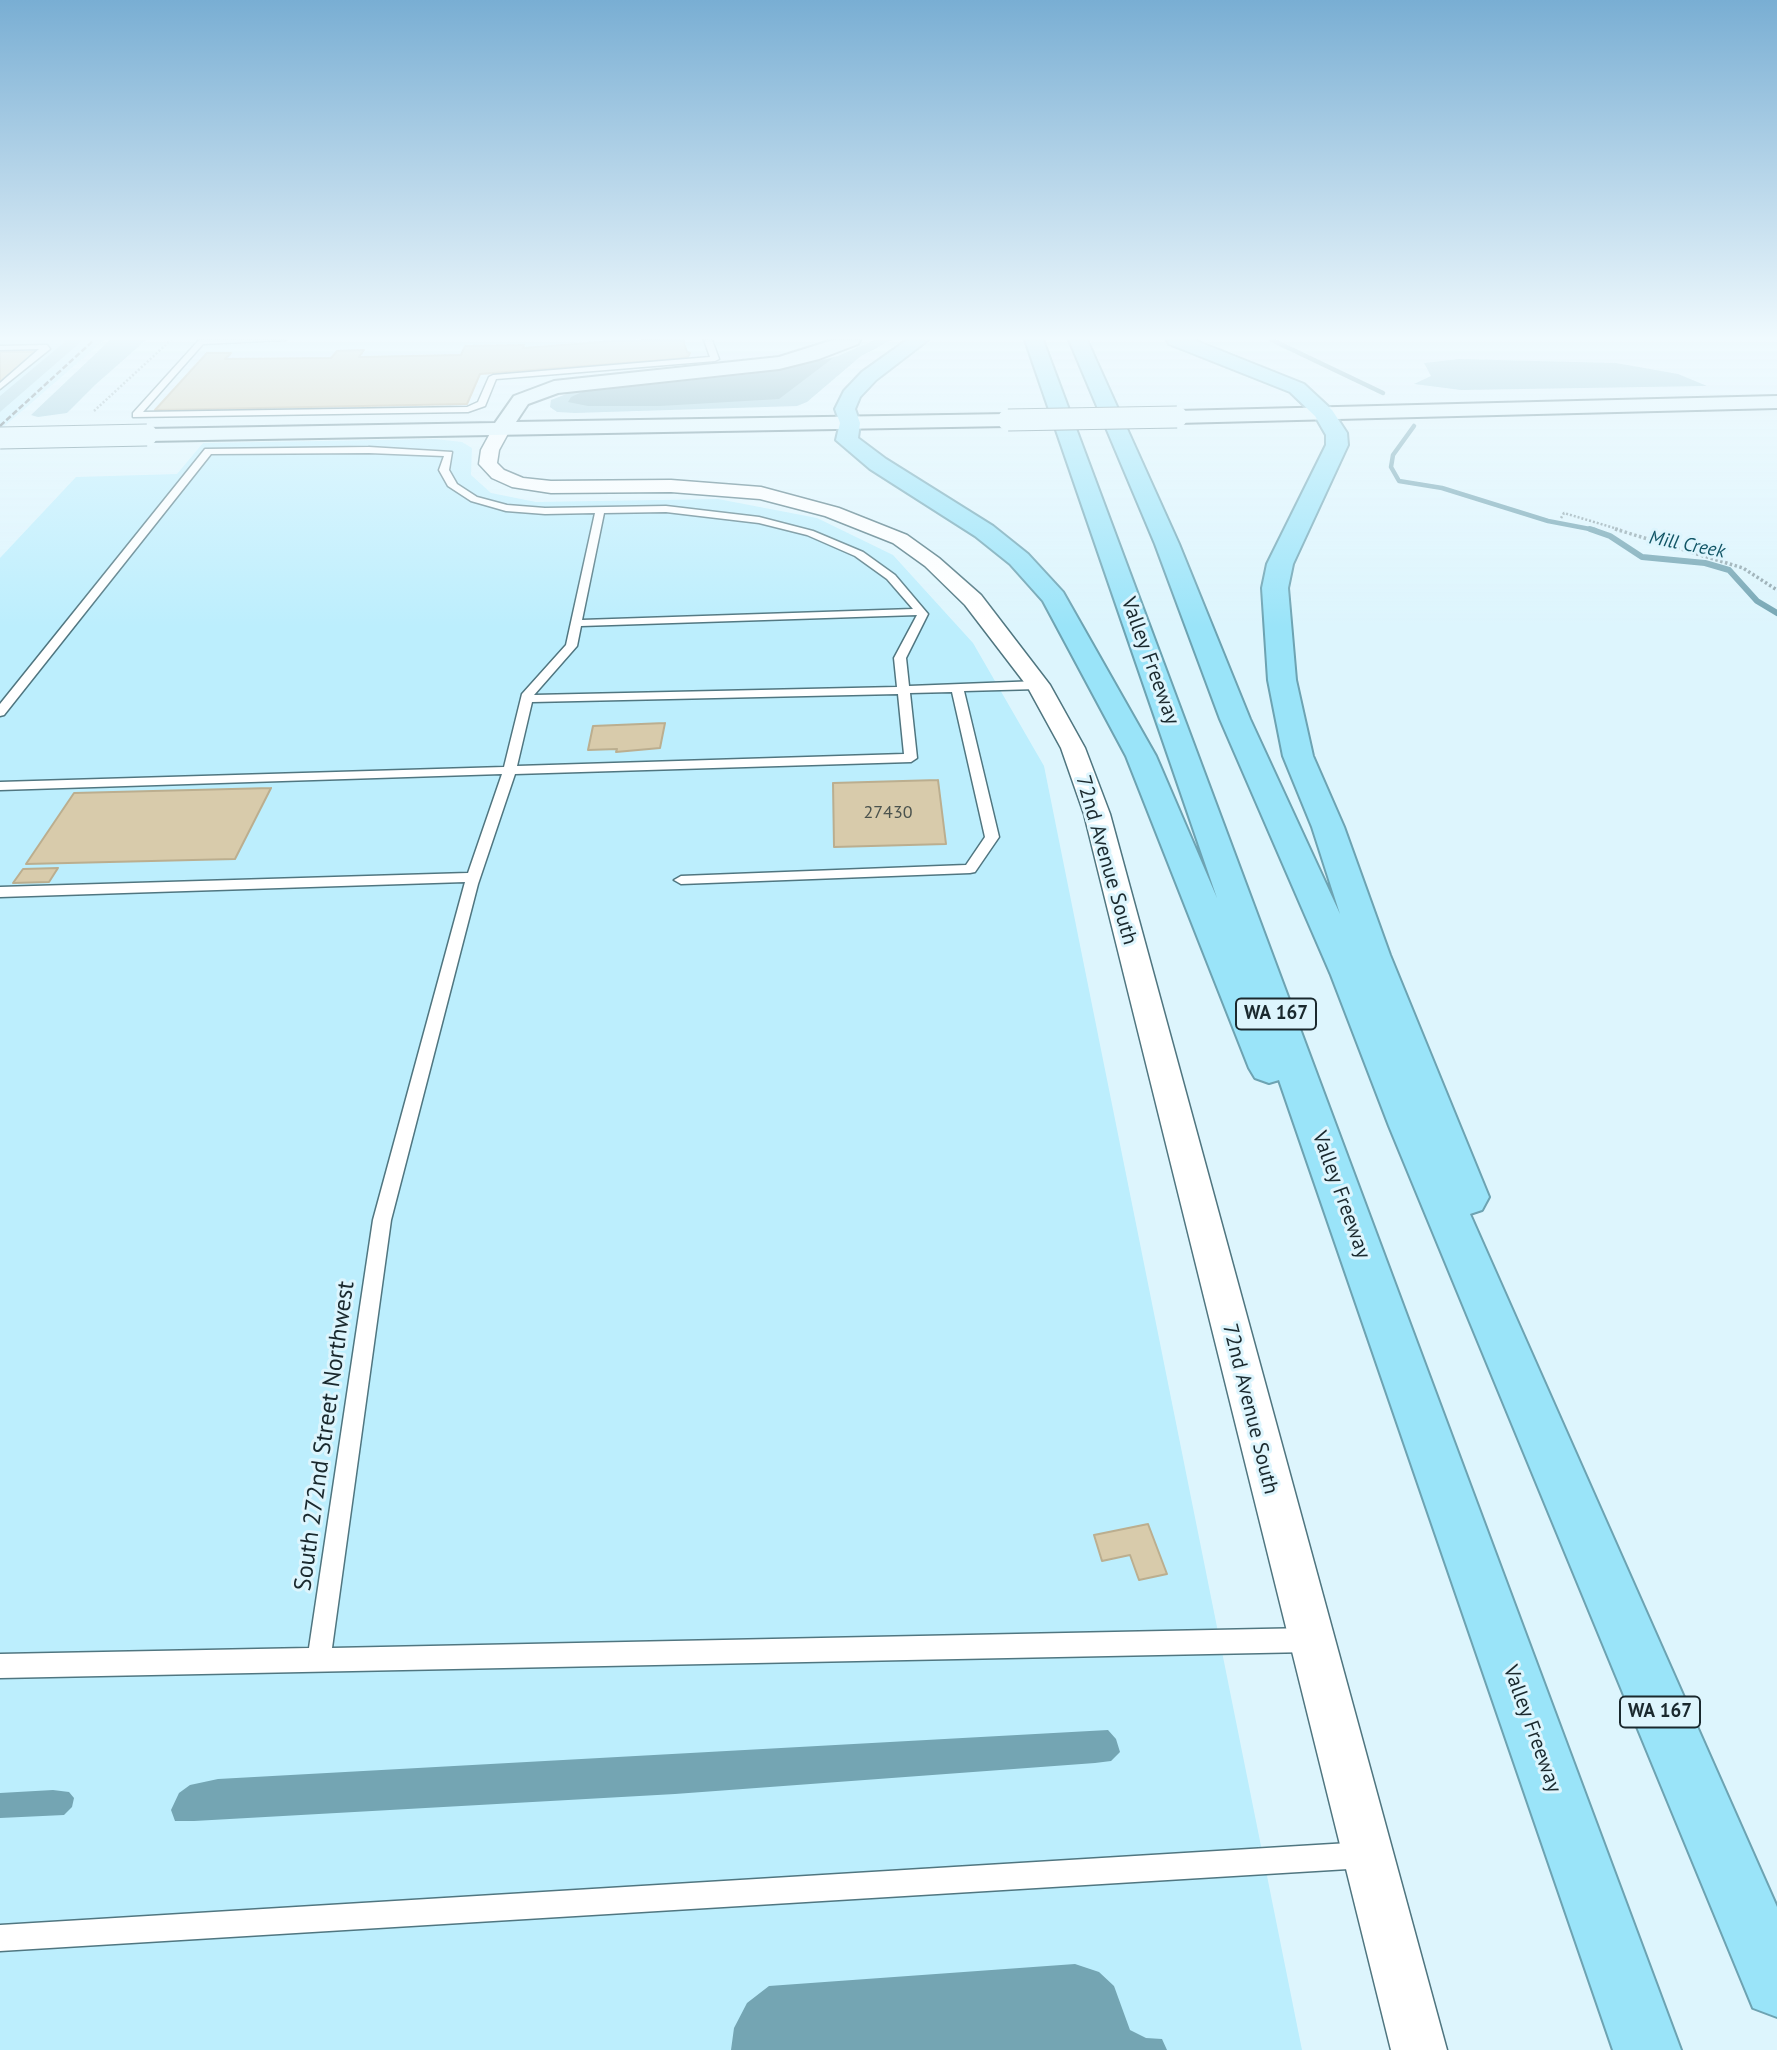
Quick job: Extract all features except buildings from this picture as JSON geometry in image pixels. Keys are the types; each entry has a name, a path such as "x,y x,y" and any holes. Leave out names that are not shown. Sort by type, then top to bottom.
{"highway":[{"path":"848,436 847,440 878,464 984,531 1019,559 1054,598 1141,756 1517,1688"},
{"name":"Valley Freeway","path":"1068,436 1647,2050"},
{"name":"WA 167","path":"1120,436 1167,544 1235,719 1350,975 1415,1138 1777,1984"},
{"path":"1336,436 1337,445 1300,523 1287,544 1275,588 1282,680 1298,756 1328,827 1372,955 1462,1182 1544,1440"}],"main road":[{"path":"0,438 114,436"}],"street":[{"name":"72nd Avenue South","path":"497,436 489,450 488,464 498,474 519,483 551,487 671,486 761,493 806,503 891,535 932,562 973,600 1038,685 1073,748 1097,814 1310,1640 1419,2050"}],"lane":[{"path":"0,712 208,451 369,450 449,454 444,470 453,486 474,499 506,508 545,512 704,511 759,520 810,533 859,554 891,577 923,614 900,658 911,758 0,786"},
{"path":"600,510 570,646 526,699 1038,685"},
{"path":"576,623 921,612"},
{"path":"681,880 970,869 992,837 957,688"},
{"name":"South 272nd Street Northwest","path":"320,1660 382,1220 473,877 510,770 526,699"},
{"path":"0,892 473,877"},
{"path":"0,1666 1310,1640"},
{"path":"0,1938 1367,1855"}],"path":[{"path":"1561,518 1564,513 1743,568 1777,590"}],"shaded area":[{"path":"435,439 462,442 472,448 471,475 491,493 536,502 718,499 817,518 893,555 973,643 1044,766 1302,2050 0,2050 0,558 76,477 177,474 203,443"},
{"path":"1108,1730 1116,1739 1120,1752 1111,1761 1095,1763 675,1794 194,1821 175,1821 171,1810 179,1793 190,1785 218,1779"},
{"path":"53,1790 69,1792 74,1798 72,1807 64,1815 0,1818 0,1793"},
{"path":"1075,1964 1099,1972 1114,1986 1130,2030 1146,2038 1162,2039 1167,2050 731,2050 734,2028 747,2003 769,1986"}],"waterway":[{"name":"Mill Creek","path":"1407,436 1393,455 1391,467 1399,481 1442,488 1548,521 1590,529"},
{"name":"Mill Creek","path":"1590,529 1595,530"},
{"name":"Mill Creek","path":"1590,529 1610,536 1642,557 1705,563 1729,570 1757,601 1777,613"}]}
